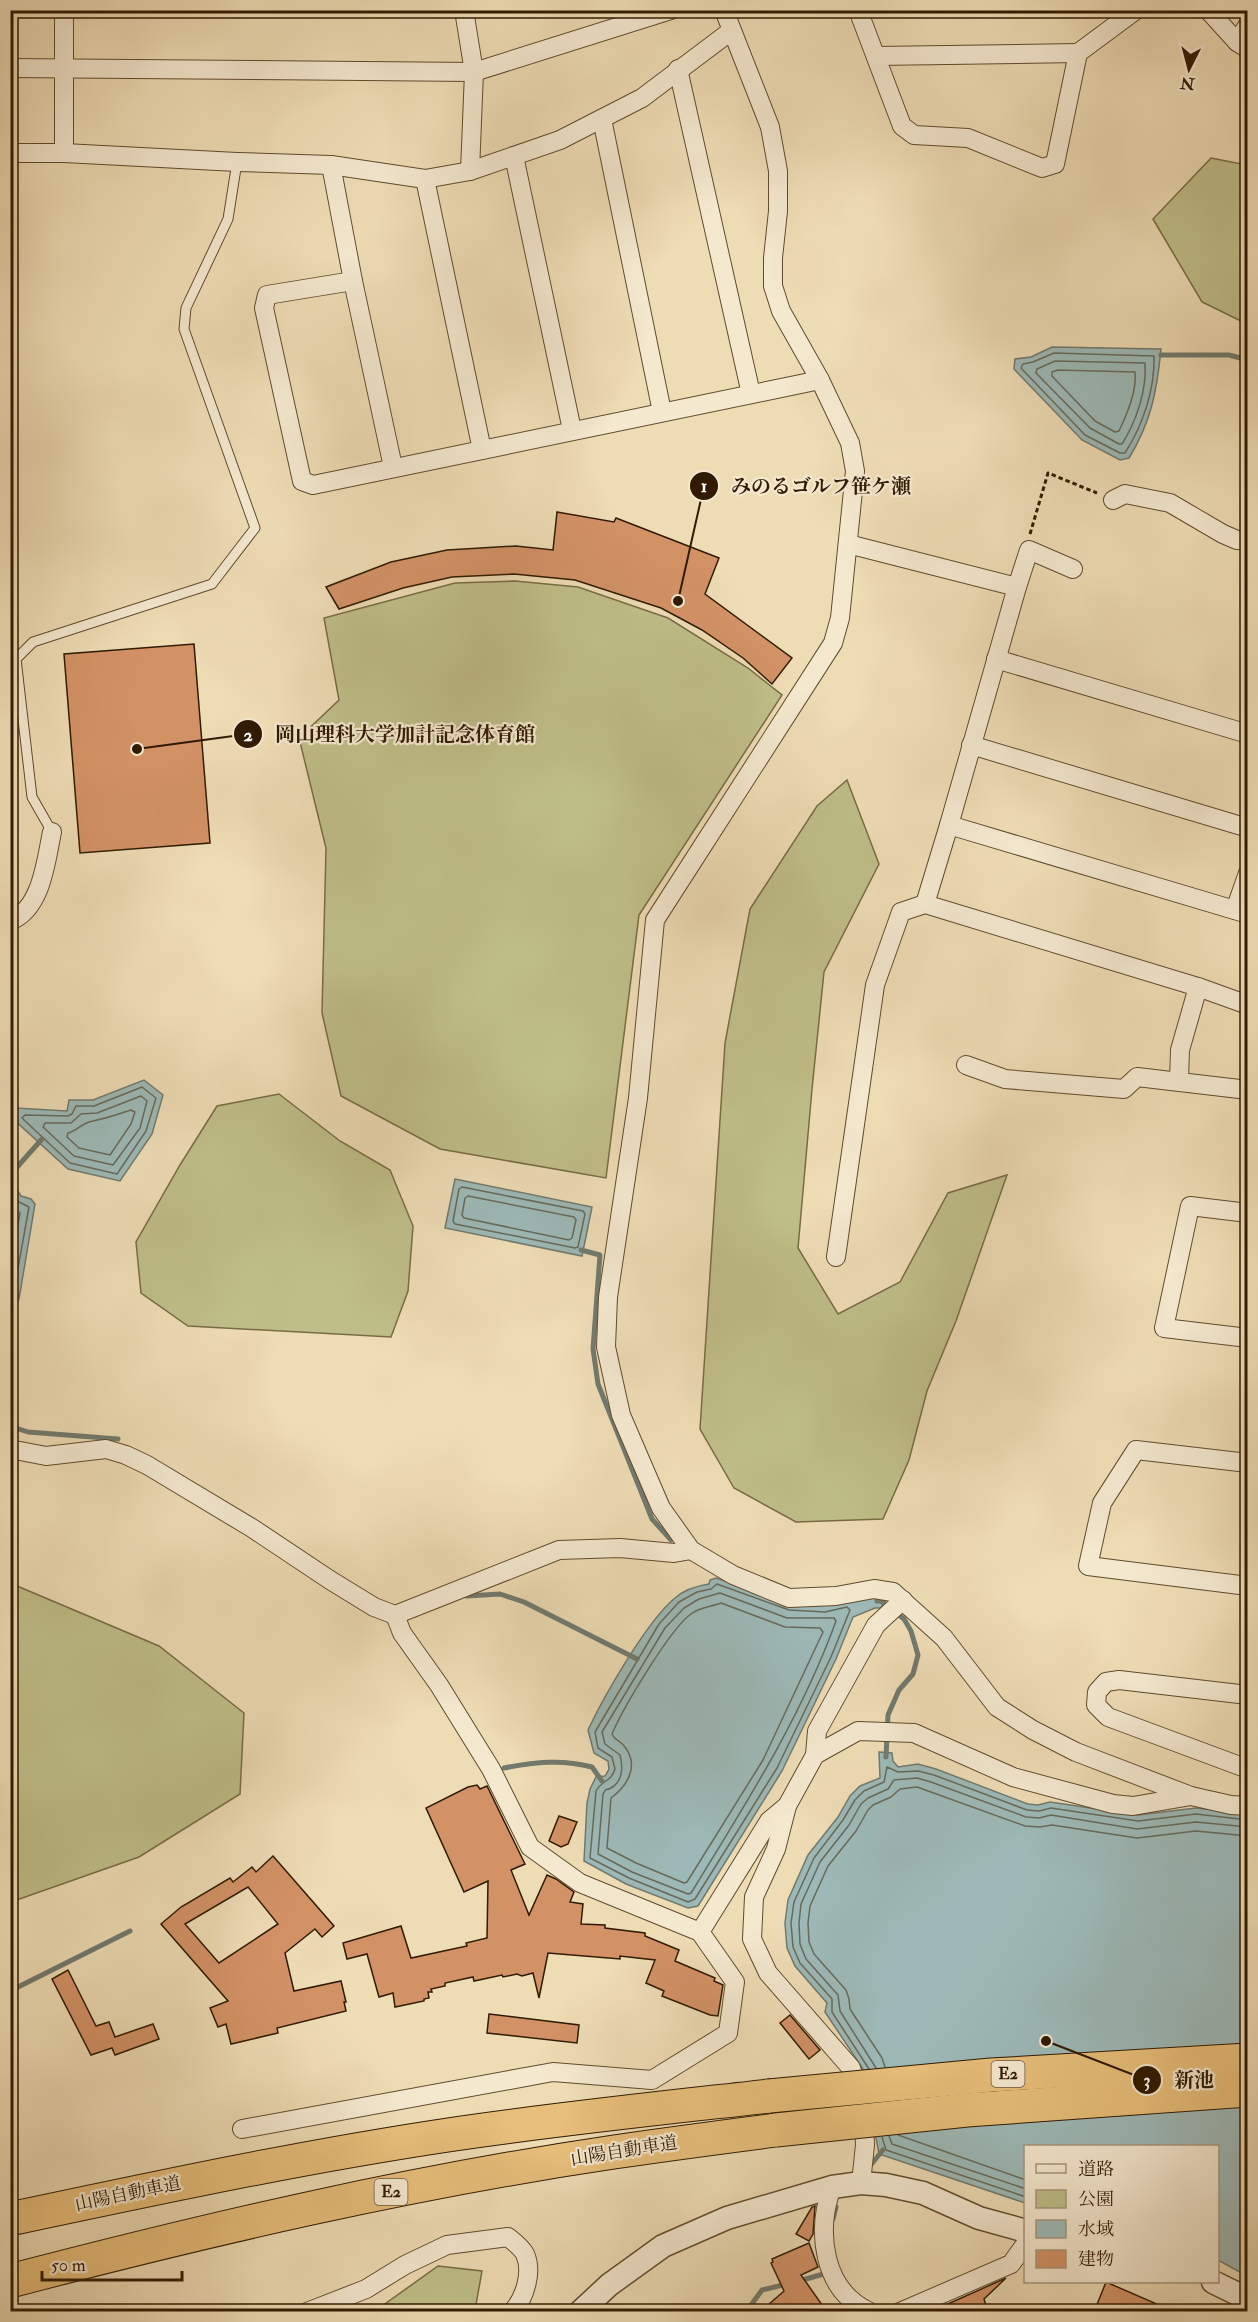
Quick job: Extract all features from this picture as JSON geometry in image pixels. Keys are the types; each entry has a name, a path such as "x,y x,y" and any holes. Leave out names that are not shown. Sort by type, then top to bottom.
{"highway":[{"name":"山陽自動車道","path":"10,2219 170,2184 437,2137 602,2114 991,2075 1248,2060"},
{"name":"山陽自動車道","path":"10,2281 265,2218 444,2182 613,2152 776,2130 978,2109 1248,2090"}],"street":[{"path":"64,10 64,153"},
{"path":"464,10 474,72 470,171"},
{"path":"10,68 474,72 671,10"},
{"path":"724,10 770,127 778,171 773,286 781,311 820,380 850,443 855,471 840,618 833,643 655,920 638,1098 608,1297 606,1347 621,1415 661,1508 691,1550 733,1575 789,1598 836,1596 874,1588 893,1592 896,1606 944,1638 997,1707 1033,1730 1076,1752 1191,1796 1231,1805 1248,1806"},
{"path":"858,10 902,126 914,135 968,138 1042,168 1055,164 1078,53"},
{"path":"876,56 1078,53 1136,10"},
{"path":"1208,10 1242,45 1248,25"},
{"path":"10,153 64,153 331,165 425,179 470,171 560,140 642,98 731,31"},
{"path":"678,69 751,394"},
{"path":"602,119 662,412"},
{"path":"514,156 572,430"},
{"path":"331,165 393,468"},
{"path":"425,179 482,450"},
{"path":"353,281 267,295 264,308 302,481 313,485 820,380"},
{"path":"1113,500 1125,494 1170,503 1223,534 1237,540 1248,541"},
{"path":"848,544 1017,587"},
{"path":"925,904 1029,550 1073,569"},
{"path":"996,659 1248,734"},
{"path":"971,746 1248,828"},
{"path":"949,825 1241,912 1248,873"},
{"path":"10,921 20,917 36,896 52,832"},
{"path":"836,1257 875,984 901,912 925,904 1198,987 1248,1005"},
{"path":"1179,1082 1180,1050 1198,987"},
{"path":"966,1065 1005,1079 1124,1089 1137,1077 1248,1090"},
{"path":"1248,1213 1190,1206 1164,1328 1248,1338"},
{"path":"10,1449 46,1456 106,1449 126,1455 252,1527 365,1602 395,1615 559,1550 620,1548 674,1553 691,1550"},
{"path":"1248,1463 1136,1450 1102,1503 1088,1566 1248,1586"},
{"path":"861,2183 865,2145 863,2104 851,2068 768,1973 752,1939 754,1897 776,1850 787,1806 815,1755 817,1731 876,1625 896,1606"},
{"path":"242,2129 553,2072 652,2080 728,2033 735,1982 700,1932 580,1883 530,1847 491,1770 438,1685 402,1633 395,1615"},
{"path":"1248,1695 1119,1680 1106,1682 1097,1692 1096,1705 1107,1716 1248,1769"},
{"path":"815,1755 858,1731 914,1733 1013,1778 1113,1804 1133,1806 1191,1796"},
{"path":"700,1932 769,1821 787,1806"},
{"path":"580,2312 609,2285 663,2246 727,2217 832,2187 861,2183 886,2185 923,2193 979,2218 1024,2230"},
{"path":"832,2187 827,2200 823,2240 830,2271 855,2303 870,2312"},
{"path":"307,2312 366,2289 405,2265 447,2245 508,2237 525,2253 528,2278 518,2305 512,2312"},
{"path":"900,2312 1011,2265 1024,2247"},
{"path":"1215,2283 1248,2299"}],"lane":[{"path":"52,832 32,797 16,659 33,642 212,584 255,528 184,329 186,308 228,219 237,162"}],"path":[{"path":"1029,550 1028,539 1048,473 1113,500"}],"green space":[{"path":"1211,158 1247,165 1247,324 1202,302 1153,219"},
{"path":"515,581 578,587 668,618 748,668 782,695 639,915 606,1178 440,1149 341,1096 322,1013 326,848 299,738 339,700 324,618 455,583"},
{"path":"847,780 879,864 824,972 798,1248 838,1314 900,1282 948,1193 1007,1175 956,1321 927,1391 909,1460 883,1519 796,1522 734,1488 700,1429 725,1043 750,909 817,806"},
{"path":"279,1094 340,1141 390,1170 413,1226 408,1291 391,1337 188,1326 141,1293 136,1242 217,1106"},
{"path":"10,1583 159,1646 244,1713 240,1794 139,1857 11,1902"},
{"path":"438,2266 482,2271 475,2310 472,2312 375,2311"}],"water":[{"path":"1052,347 1161,349 1152,406 1143,432 1129,458 1120,460 1082,440 1014,369 1015,359 1031,357"},
{"path":"144,1080 163,1095 152,1134 120,1181 68,1169 11,1117 16,1108 67,1111 69,1100 93,1100"},
{"path":"10,1179 21,1196 31,1199 35,1204 19,1299 11,1315"},
{"path":"455,1179 592,1207 582,1256 445,1228"},
{"path":"716,1578 769,1598 797,1605 825,1605 886,1595 881,1608 875,1608 853,1617 836,1659 782,1771 698,1906 688,1908 626,1884 584,1861 587,1803 590,1789 596,1777 605,1776 609,1769 608,1761 594,1753 588,1730 627,1660 664,1609 683,1592 709,1584 710,1580"},
{"path":"879,1752 892,1753 893,1761 898,1767 918,1764 936,1769 1028,1804 1038,1805 1050,1802 1138,1815 1196,1808 1247,1814 1247,2276 1219,2261 1219,2145 1024,2145 1024,2203 879,2154 863,2069 825,2012 827,2003 795,1966 787,1948 785,1923 788,1900 808,1855 838,1817 850,1796 860,1786 880,1778"}],"building":[{"path":"557,512 614,522 616,518 719,558 705,594 792,658 772,684 743,658 702,630 661,608 575,580 514,574 452,577 403,588 339,609 326,587 391,562 447,550 516,546 553,550"},
{"path":"194,644 210,843 80,853 64,654"},
{"path":"477,1785 480,1789 487,1786 525,1864 511,1870 529,1915 547,1875 556,1879 574,1892 570,1902 583,1904 581,1924 605,1925 605,1928 645,1933 645,1936 679,1950 675,1961 715,1978 714,1981 723,1985 718,2016 662,1996 664,1991 646,1983 655,1960 620,1956 620,1959 548,1953 539,1998 533,1973 522,1976 517,1974 503,1977 502,1975 474,1981 473,1977 445,1983 445,1986 431,1989 432,1992 428,1992 429,1998 424,2001 395,2007 393,1993 379,1997 367,1954 347,1959 343,1943 401,1926 411,1958 467,1946 466,1943 487,1938 488,1881 464,1892 426,1808 468,1787"},
{"path":"559,1816 577,1822 568,1844 561,1847 549,1841"},
{"path":"273,1856 334,1926 322,1937 315,1929 285,1953 294,1991 341,1981 346,2011 277,2028 278,2033 231,2044 226,2024 218,2027 210,2008 228,2001 161,1924 181,1907 230,1878 233,1882 252,1867 256,1872","holes":["248,1887 278,1924 219,1963 185,1924"]},
{"path":"68,1970 96,2026 109,2022 115,2037 153,2024 159,2039 115,2055 112,2048 91,2055 52,1979"},
{"path":"489,2014 579,2025 577,2043 487,2033"},
{"path":"790,2015 820,2050 809,2059 780,2023"},
{"path":"815,2206 813,2234 809,2241 796,2234 812,2207"},
{"path":"809,2243 818,2267 801,2275 827,2312 760,2312 784,2291 771,2263 772,2259"},
{"path":"1006,2278 984,2299 988,2312 930,2312"},
{"path":"1106,2283 1108,2283 1175,2312 1094,2312"}],"waterway":[{"path":"1161,355 1229,355 1248,360"},
{"path":"10,1175 42,1139"},
{"path":"581,1250 600,1255 593,1349 598,1384 652,1519 671,1540"},
{"path":"10,1426 28,1432 118,1439"},
{"path":"467,1596 500,1594 524,1602 637,1659"},
{"path":"877,1601 881,1601 904,1619 911,1631 918,1655 913,1674 899,1690 888,1715 886,1757"},
{"path":"504,1768 538,1763 570,1763 592,1767 602,1781"},
{"path":"10,1991 130,1931"},
{"path":"869,2167 883,2150"},
{"path":"833,2219 836,2207"},
{"path":"799,2281 827,2273"},
{"path":"746,2312 762,2290 787,2284"}],"place":[{"name":"みのるゴルフ笹ケ瀬","path":"678,601"},
{"name":"岡山理科大学加計記念体育館","path":"137,749"},
{"name":"新池","path":"1046,2041"}]}
